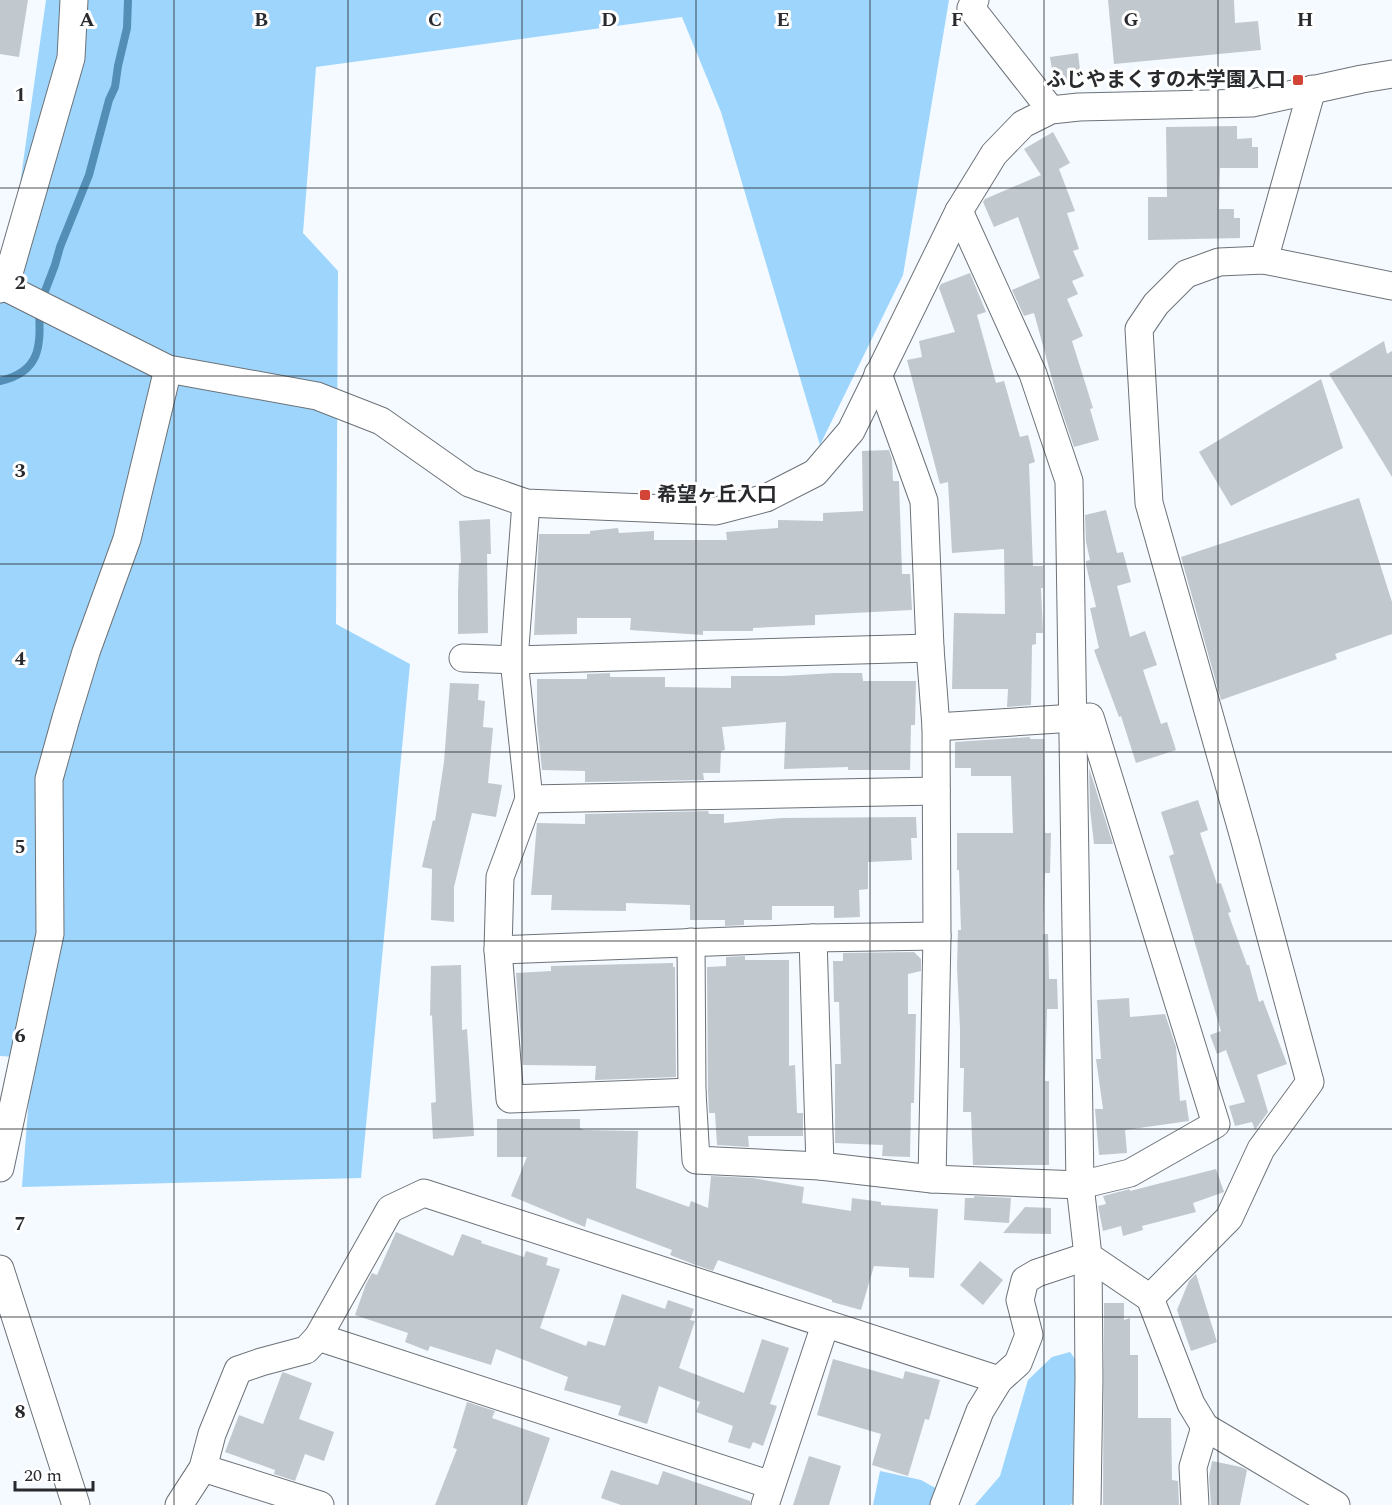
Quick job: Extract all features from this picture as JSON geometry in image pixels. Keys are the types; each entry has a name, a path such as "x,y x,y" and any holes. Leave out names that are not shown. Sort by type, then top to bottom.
{"street":[{"path":"74,0 71,58 3,288 168,369 317,396 381,421 469,483 526,503 716,511 766,498 815,473 851,430 959,211 994,154 1023,124 1052,110 1090,106 1252,103 1392,74"},
{"path":"967,3 1052,110"},
{"path":"1264,260 1312,89"},
{"path":"959,211 1033,374 1069,481 1080,1185 1088,1256 1087,1505"},
{"path":"1150,1298 1229,1218 1261,1149 1310,1082 1245,841 1149,503 1139,328 1156,304 1186,274 1219,262 1264,260 1392,286"},
{"path":"0,1168 50,934 49,779 86,652 127,539 168,369"},
{"path":"878,374 924,501 930,648 936,727 937,936 932,1179"},
{"path":"526,503 514,660 529,799 500,877 498,950 510,1099 692,1092"},
{"path":"463,658 514,660 930,648"},
{"path":"691,942 692,1092 696,1160 820,1166 932,1179 1080,1185 1130,1173 1216,1124 1090,717 936,727"},
{"path":"529,799 936,791"},
{"path":"498,950 813,938 937,936"},
{"path":"813,938 820,1166"},
{"path":"179,1505 203,1468 213,1434 238,1370 306,1350 318,1337 390,1209 424,1193 999,1380"},
{"path":"1088,1256 1150,1298 1191,1404 1205,1427 1334,1504"},
{"path":"944,1505 980,1411 999,1380 1018,1364 1029,1335 1020,1300 1025,1280 1037,1273 1088,1256"},
{"path":"0,1269 76,1505"},
{"path":"318,1337 768,1495 825,1325"},
{"path":"1195,1505 1193,1467 1205,1427"},
{"path":"203,1468 320,1505"}],"shaded area":[{"path":"46,0 949,0 903,275 820,445 721,112 682,17 316,67 303,233 338,271 336,624 410,664 361,1178 22,1187 32,1058 0,1056 0,300 4,298"},
{"path":"1070,1352 1089,1378 1086,1495 1070,1505 975,1505 1000,1476 1028,1380 1052,1357"},
{"path":"880,1471 921,1480 948,1495 946,1505 873,1505"}],"building":[{"path":"0,0 28,0 19,57 0,54"},
{"path":"1108,0 1234,0 1235,23 1258,21 1261,50 1114,64"},
{"path":"1078,53 1081,78 1054,82 1050,57"},
{"path":"1237,126 1237,139 1252,138 1252,147 1258,147 1258,168 1220,168 1219,209 1234,209 1234,218 1240,218 1240,238 1148,240 1148,197 1167,197 1166,127"},
{"path":"1053,132 1070,163 1059,169 1075,211 1067,213 1079,249 1073,251 1084,276 1072,281 1078,294 1067,299 1083,336 1072,341 1093,408 1090,409 1099,440 1074,447 1057,397 1034,313 1024,316 1012,290 1040,278 1018,217 994,227 983,202 985,199 1041,175 1024,149"},
{"path":"970,273 986,312 977,315 996,383 1004,381 1020,437 1028,435 1035,462 1029,464 1033,566 1043,566 1043,588 1041,588 1043,633 1036,633 1036,644 1032,645 1031,705 1007,707 1008,689 952,689 954,613 1005,614 1004,549 952,553 948,482 940,484 907,360 922,357 919,341 955,332 939,288 941,284"},
{"path":"1384,341 1387,354 1392,351 1392,477 1329,374"},
{"path":"1321,379 1343,448 1231,506 1199,452"},
{"path":"889,450 892,459 893,481 899,481 902,574 910,574 912,610 815,615 815,625 753,628 753,631 703,631 703,635 630,630 631,618 577,618 577,634 534,635 539,534 590,534 590,531 618,528 619,533 654,531 654,540 727,540 726,532 778,528 778,520 823,521 823,513 863,511 862,451"},
{"path":"1359,498 1392,602 1392,634 1335,654 1337,659 1221,700 1181,557"},
{"path":"1106,510 1117,553 1123,552 1131,582 1117,586 1130,637 1145,631 1157,665 1143,670 1161,724 1167,722 1176,750 1136,763 1121,716 1119,717 1094,650 1099,648 1090,608 1096,607 1086,565 1086,561 1090,560 1086,542 1085,515"},
{"path":"490,519 491,554 487,554 488,633 458,634 459,564 461,563 459,521"},
{"path":"610,673 610,677 665,677 665,687 731,688 731,676 834,673 862,673 863,681 916,681 915,725 911,725 910,770 848,770 848,767 784,769 786,722 722,727 725,750 721,751 720,773 703,773 704,780 585,782 585,771 542,770 537,723 537,679 587,679 587,674"},
{"path":"450,683 479,684 478,700 485,701 483,727 493,728 488,783 502,785 496,817 472,813 454,887 454,922 431,920 432,869 422,867 433,820 435,821 444,762"},
{"path":"1030,737 1030,739 1044,739 1045,833 1051,833 1050,873 1045,873 1043,934 1048,934 1049,979 1057,979 1058,1009 1047,1009 1045,1081 1049,1081 1049,1165 973,1165 971,1112 963,1112 964,1068 960,1068 957,967 958,930 961,930 957,833 1013,833 1011,776 971,776 971,768 955,768 955,742"},
{"path":"1089,768 1113,844 1094,844"},
{"path":"1198,800 1208,830 1200,833 1217,884 1221,883 1231,912 1228,913 1247,965 1249,965 1259,1002 1263,1000 1287,1064 1257,1075 1268,1112 1255,1130 1252,1122 1235,1126 1229,1106 1245,1102 1226,1050 1217,1054 1210,1035 1221,1031 1169,856 1174,854 1161,812"},
{"path":"708,811 709,814 724,814 724,823 782,818 916,817 917,838 911,838 912,860 868,862 868,889 859,890 860,917 834,918 834,906 772,906 772,920 744,920 744,925 725,926 725,920 690,920 690,905 626,903 626,911 551,910 552,895 531,895 537,823 585,824 585,814"},
{"path":"914,952 921,959 921,971 908,974 908,1014 916,1014 910,1157 882,1156 883,1145 835,1143 835,1064 841,1064 839,1002 834,1002 833,961 843,961 843,953"},
{"path":"745,956 745,960 789,960 789,1066 795,1065 797,1113 803,1113 803,1136 748,1136 749,1147 717,1145 715,1113 709,1113 707,967 726,966 726,957"},
{"path":"673,963 675,967 676,1077 595,1080 596,1066 523,1065 516,973 551,971 551,966"},
{"path":"461,965 462,1030 467,1029 474,1136 433,1139 431,1103 436,1102 432,1015 430,1016 431,966"},
{"path":"1129,998 1130,1017 1165,1014 1176,1047 1180,1101 1186,1100 1189,1121 1125,1130 1127,1153 1099,1155 1095,1109 1103,1109 1096,1059 1101,1059 1097,1000"},
{"path":"497,1119 580,1119 580,1128 584,1130 638,1131 636,1188 689,1207 691,1201 708,1208 711,1176 752,1178 804,1187 802,1203 851,1211 852,1198 881,1202 881,1205 938,1209 934,1278 909,1277 909,1268 874,1266 861,1310 832,1302 832,1300 718,1260 713,1271 670,1255 672,1250 587,1218 585,1227 511,1196 527,1157 497,1157"},
{"path":"1216,1169 1224,1192 1193,1203 1196,1212 1142,1226 1143,1230 1123,1236 1121,1226 1103,1231 1098,1206 1106,1204 1103,1196"},
{"path":"974,1196 1011,1198 1009,1223 964,1220 965,1198 974,1198"},
{"path":"1025,1207 1051,1208 1051,1234 1003,1233"},
{"path":"396,1232 453,1256 462,1234 482,1241 481,1243 524,1257 526,1251 548,1258 546,1265 560,1269 540,1328 586,1346 588,1341 605,1346 622,1294 665,1309 668,1300 694,1309 690,1320 695,1321 679,1368 744,1393 762,1339 789,1348 770,1404 777,1406 763,1446 753,1442 750,1449 728,1442 733,1426 696,1412 700,1402 659,1386 647,1424 618,1415 621,1406 564,1390 568,1377 496,1349 491,1365 430,1346 428,1351 405,1342 408,1333 355,1315 366,1284 372,1273 377,1275"},
{"path":"980,1261 1003,1280 983,1305 960,1285"},
{"path":"1196,1274 1217,1342 1191,1351 1177,1310 1189,1281"},
{"path":"1104,1303 1124,1303 1124,1320 1130,1318 1130,1355 1138,1355 1138,1418 1171,1418 1172,1480 1178,1481 1179,1505 1103,1505"},
{"path":"833,1359 903,1379 905,1371 940,1380 929,1420 925,1419 908,1476 872,1465 881,1434 817,1415"},
{"path":"283,1372 312,1383 299,1419 334,1432 324,1461 305,1454 295,1481 274,1474 275,1470 225,1452 239,1415 263,1424"},
{"path":"467,1402 495,1411 492,1418 550,1438 527,1505 435,1505 457,1449 453,1448"},
{"path":"809,1456 841,1466 829,1505 793,1505"},
{"path":"1212,1461 1247,1470 1240,1505 1211,1505 1209,1477"},
{"path":"611,1470 658,1485 663,1471 750,1501 750,1505 621,1505 601,1498"}],"waterway":[{"path":"42,299 89,175 109,100 115,87 127,28 128,0"},
{"path":"0,381 23,371 35,356 39,336 39,311"}],"place":[{"name":"ふじやまくすの木学園入口","path":"1298,80"},
{"name":"希望ヶ丘入口","path":"645,495"}]}
